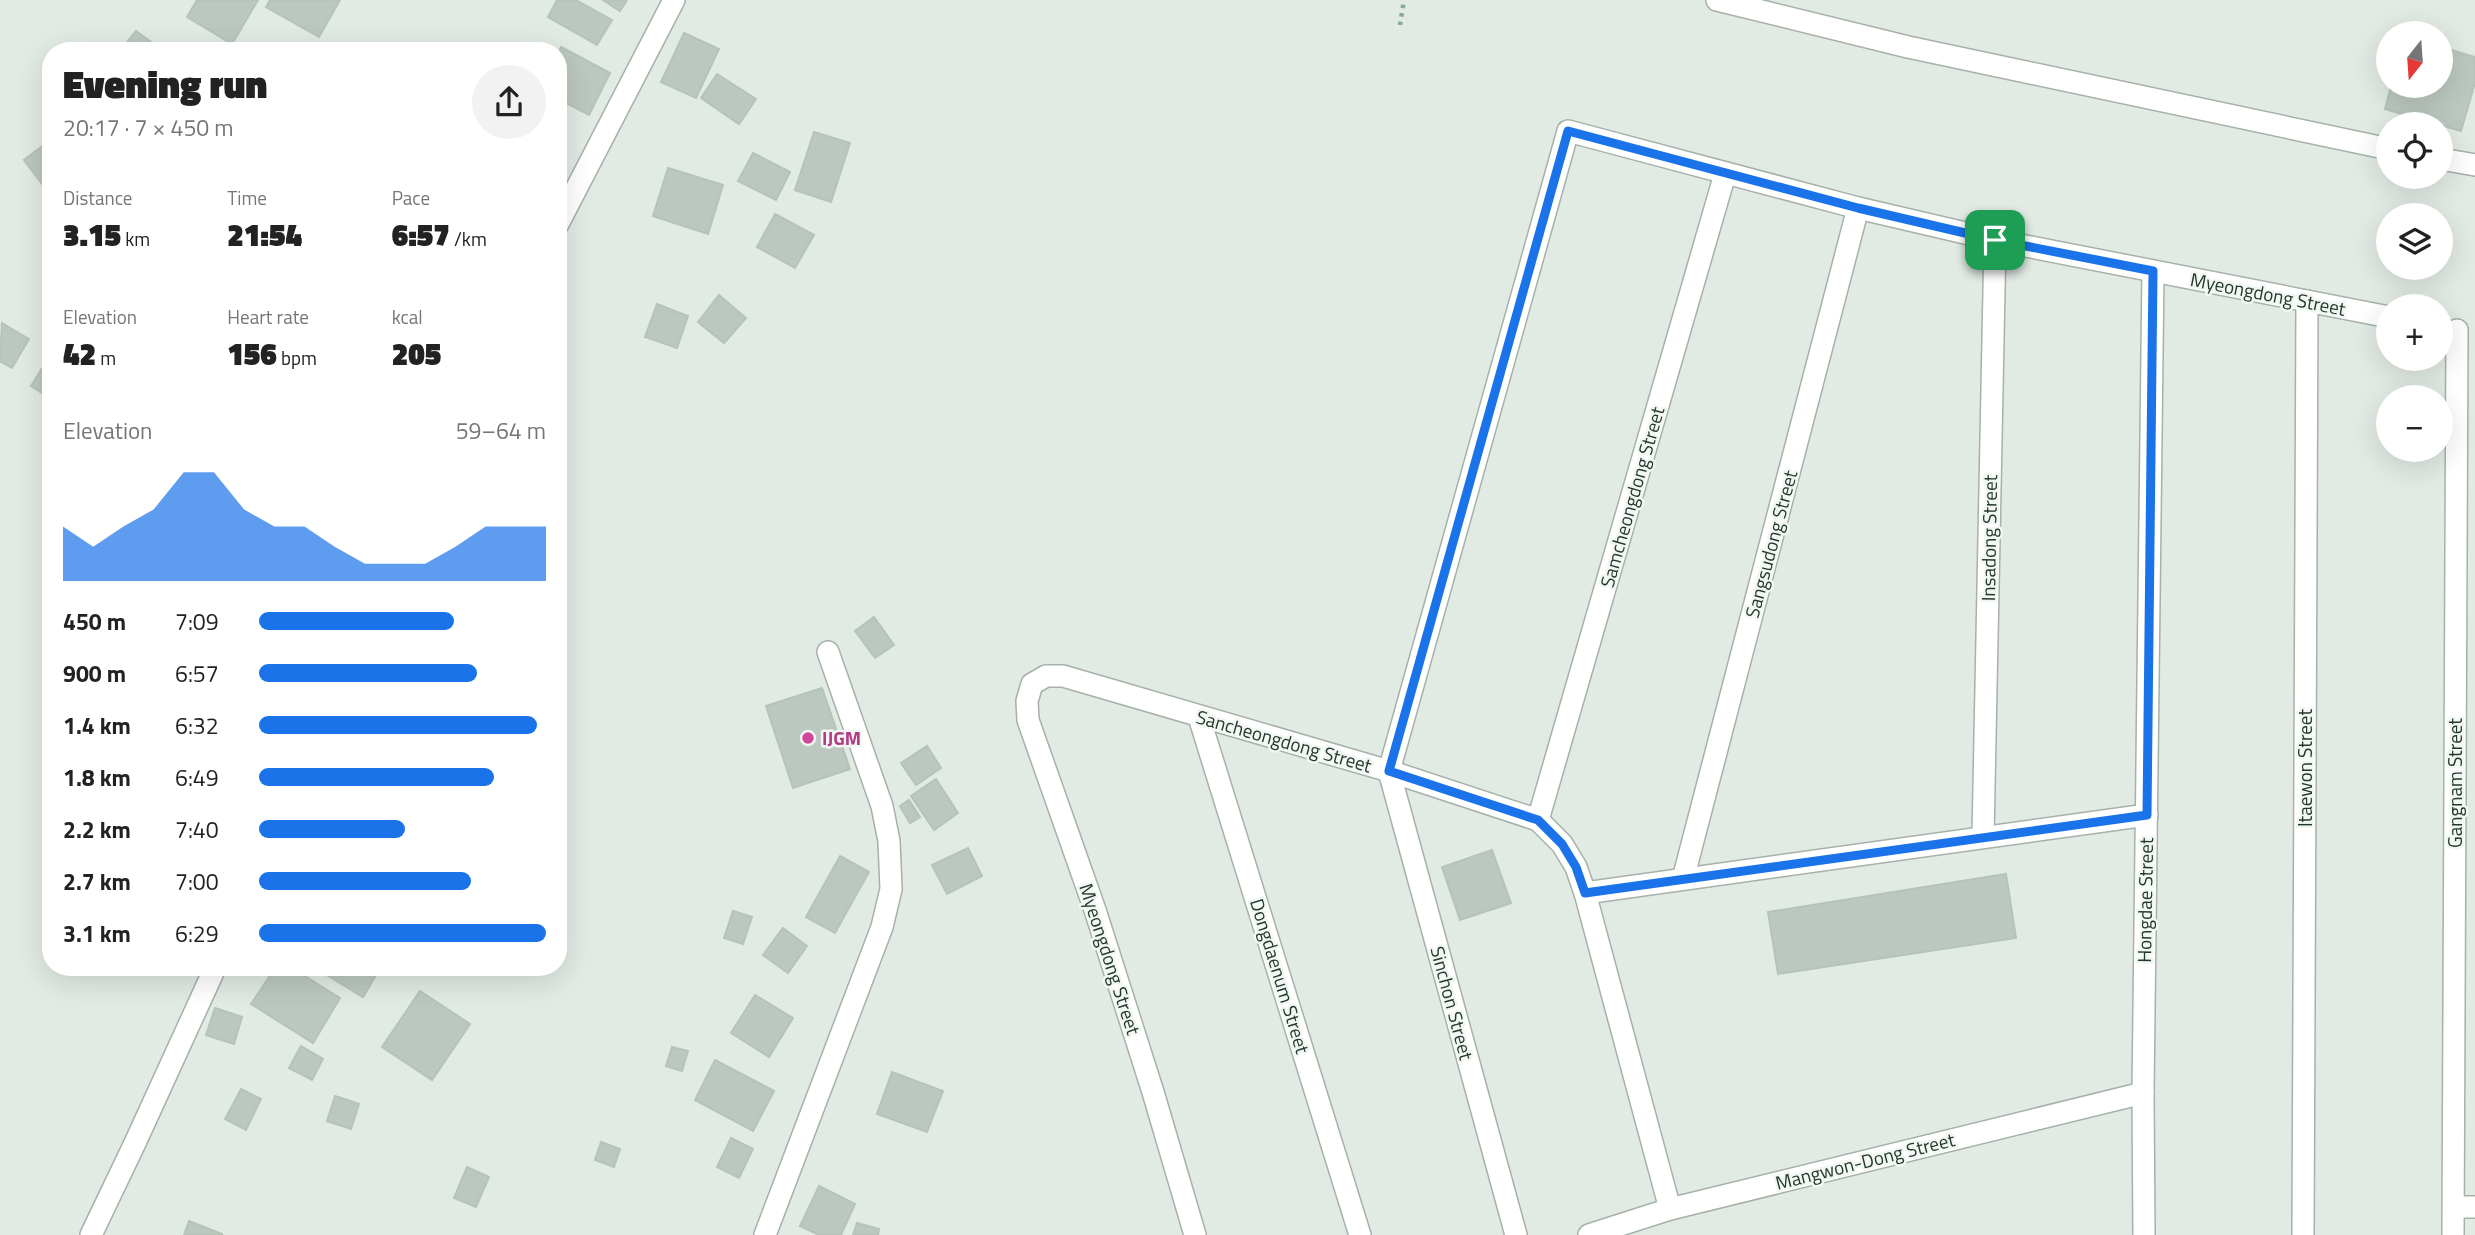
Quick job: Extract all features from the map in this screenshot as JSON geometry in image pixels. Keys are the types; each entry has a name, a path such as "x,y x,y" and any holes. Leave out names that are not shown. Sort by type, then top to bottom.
{"street":[{"path":"567,207 674,0"},
{"path":"1717,0 1908,47 2376,146"},
{"name":"Myeongdong Street","path":"1389,771 1568,131 1858,208 1995,240 2376,314"},
{"path":"2453,161 2475,165"},
{"name":"Samcheongdong Street","path":"1538,820 1726,174"},
{"name":"Sangsudong Street","path":"1684,879 1858,208"},
{"name":"Insadong Street","path":"1983,836 1995,240"},
{"name":"Hongdae Street","path":"2144,1235 2143,1093 2153,271"},
{"name":"Itaewon Street","path":"2303,1235 2307,301"},
{"name":"Gangnam Street","path":"2454,1235 2458,330"},
{"path":"766,1235 882,927 891,888 890,841 882,806 828,652"},
{"name":"Sancheongdong Street","path":"1032,684 1046,676 1063,676 1389,771 1538,820 1562,844 1576,867 1585,893 1670,1209"},
{"name":"Myeongdong Street","path":"1032,684 1027,701 1028,720 1099,923 1195,1235"},
{"name":"Dongdaenum Street","path":"1199,717 1360,1235"},
{"name":"Sinchon Street","path":"1389,771 1516,1235"},
{"path":"1585,893 2147,815"},
{"path":"90,1235 211,976"},
{"name":"Mangwon-Dong Street","path":"1589,1235 1670,1209 2143,1093"},
{"path":"2454,1208 2475,1207"}],"path":[{"path":"1400,25 1404,0"}],"building":[{"path":"197,0 258,0 233,42 229,42 187,17"},
{"path":"270,0 340,0 319,37 266,7"},
{"path":"557,0 576,0 612,20 597,45 548,17"},
{"path":"603,0 627,0 620,11"},
{"path":"136,31 151,42 127,42"},
{"path":"684,33 719,49 696,98 661,82"},
{"path":"567,50 610,73 589,115 567,104"},
{"path":"2454,51 2475,57 2475,83 2461,131 2453,129 2453,112 2395,112 2385,109 2388,98 2454,98"},
{"path":"717,74 756,99 739,124 701,98"},
{"path":"814,132 850,143 831,202 795,190"},
{"path":"42,146 42,184 24,160"},
{"path":"753,153 790,172 776,200 738,181"},
{"path":"668,168 723,185 708,234 653,216"},
{"path":"775,214 814,235 795,268 757,247"},
{"path":"719,295 746,318 724,343 698,322"},
{"path":"657,304 688,316 677,348 645,337"},
{"path":"2,323 29,339 12,368 0,361"},
{"path":"42,369 42,393 31,386"},
{"path":"874,617 894,645 875,658 855,631"},
{"path":"822,688 850,769 793,788 766,706"},
{"path":"927,746 941,768 916,785 901,763"},
{"path":"936,779 958,813 934,830 911,796"},
{"path":"909,800 920,817 910,823 900,806"},
{"path":"968,848 982,876 947,894 932,865"},
{"path":"1492,850 1511,903 1460,920 1442,867"},
{"path":"840,856 869,872 835,933 806,917"},
{"path":"2006,874 2016,938 1778,974 1768,912"},
{"path":"733,911 752,917 743,944 724,938"},
{"path":"783,928 807,946 788,973 763,955"},
{"path":"270,976 305,976 340,998 313,1043 251,1004"},
{"path":"328,976 375,976 363,997"},
{"path":"420,991 470,1024 432,1080 382,1047"},
{"path":"755,995 793,1018 769,1057 731,1033"},
{"path":"215,1008 242,1017 234,1044 206,1035"},
{"path":"301,1046 323,1059 312,1080 289,1068"},
{"path":"672,1047 688,1051 682,1071 666,1066"},
{"path":"715,1060 774,1091 753,1131 695,1100"},
{"path":"892,1072 943,1091 927,1132 877,1114"},
{"path":"241,1089 261,1099 246,1130 225,1119"},
{"path":"335,1096 359,1104 351,1129 327,1121"},
{"path":"731,1138 753,1149 739,1178 717,1167"},
{"path":"601,1142 620,1149 614,1167 595,1160"},
{"path":"467,1167 489,1177 476,1207 454,1198"},
{"path":"819,1186 855,1204 841,1235 819,1235 800,1226"},
{"path":"189,1221 222,1234 222,1235 184,1235"},
{"path":"857,1223 879,1229 878,1235 853,1235"}],"place":[{"name":"IJGM","path":"808,738"}],"route":[{"path":"1568,131 1858,208 1995,240 2153,271 2147,815 1585,893 1576,867 1562,844 1538,820 1389,771 1568,131"}]}
